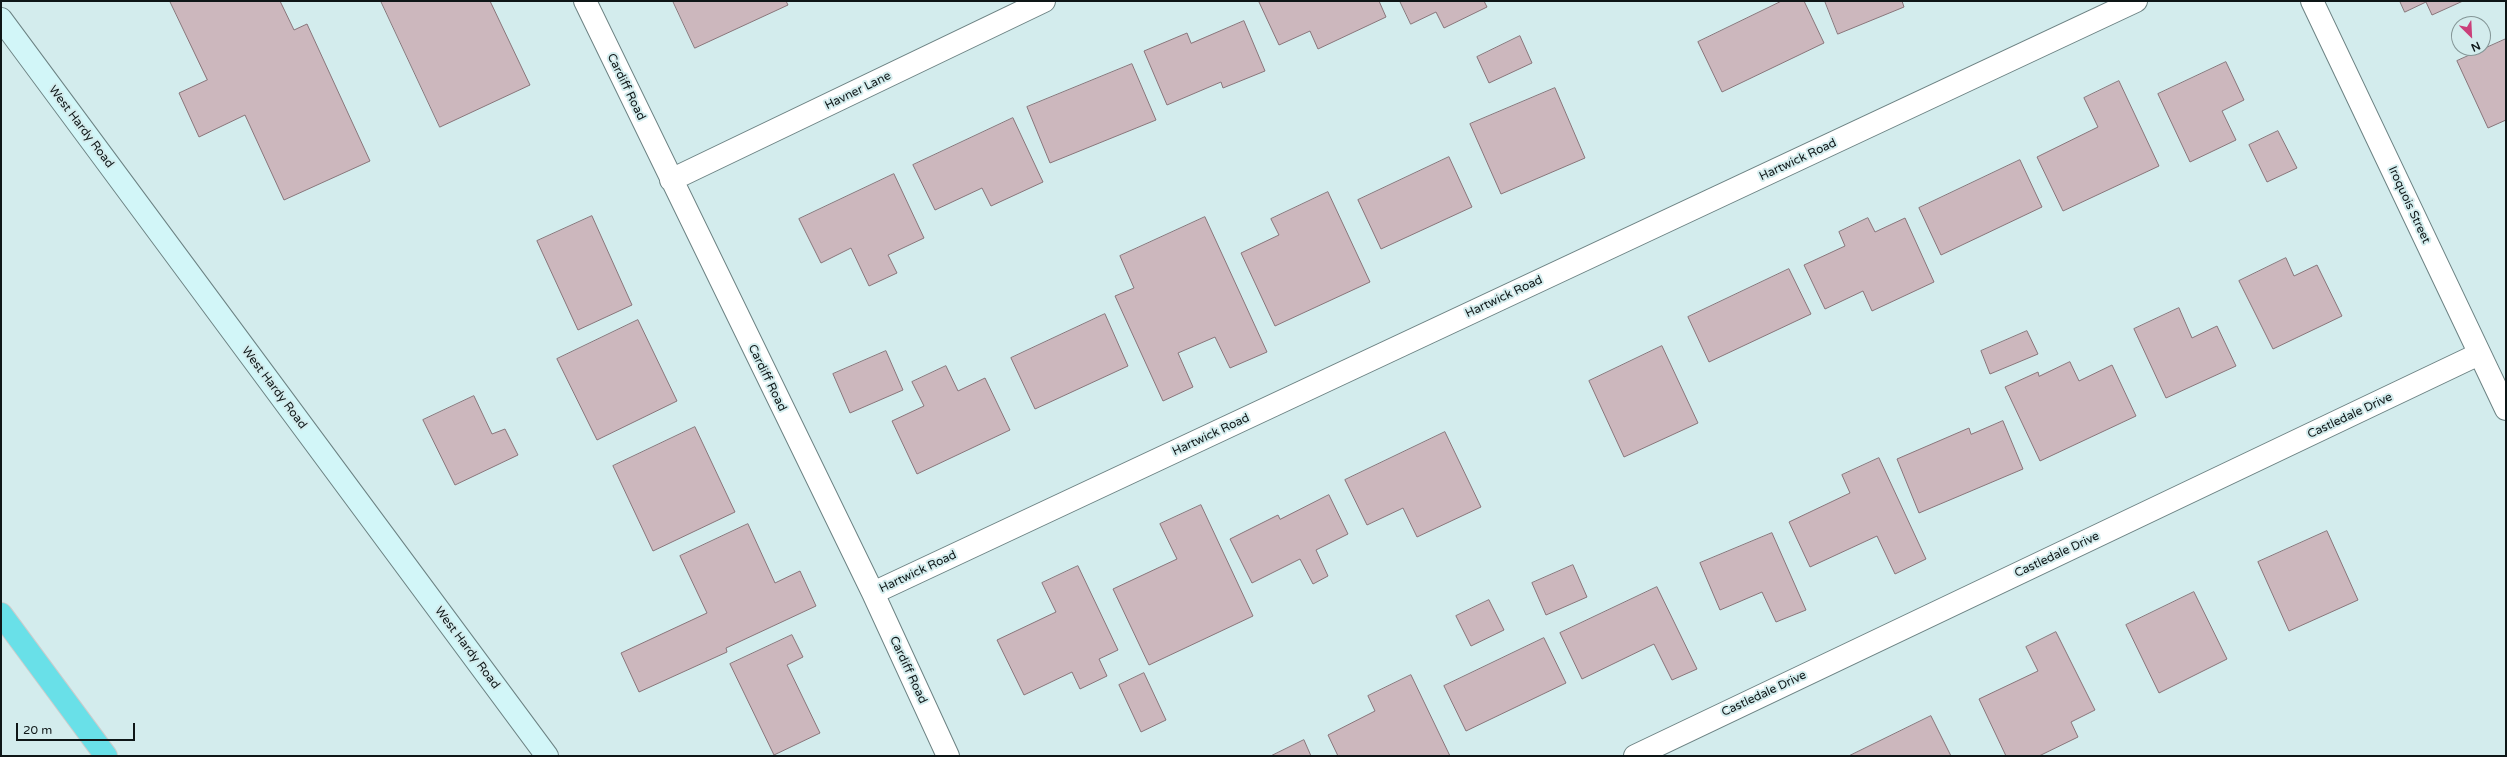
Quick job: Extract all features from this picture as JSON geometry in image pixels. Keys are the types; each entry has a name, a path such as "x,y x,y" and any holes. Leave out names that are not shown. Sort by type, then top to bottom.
{"highway":[{"path":"1,614 106,756"}],"main road":[{"name":"West Hardy Road","path":"1,19 548,756"}],"street":[{"name":"Cardiff Road","path":"585,1 873,593 948,756"},
{"name":"Havner Lane","path":"671,180 1044,1"},
{"name":"Hartwick Road","path":"873,593 2136,1"},
{"name":"Iroquois Street","path":"2312,1 2506,409"},
{"name":"Castledale Drive","path":"1635,756 2479,354"}],"building":[{"path":"170,1 280,1 294,30 307,24 370,161 284,200 245,115 199,137 179,93 207,80"},
{"path":"381,1 490,1 530,85 440,127"},
{"path":"673,1 786,1 788,5 695,48"},
{"path":"1379,1 1386,17 1318,49 1310,31 1279,45 1259,2"},
{"path":"1400,1 1484,1 1487,7 1444,28 1436,12 1411,24"},
{"path":"1782,1 1804,1 1824,43 1722,92 1698,42"},
{"path":"1825,1 1902,1 1904,7 1838,34"},
{"path":"2400,1 2463,1 2432,15 2426,2 2405,12"},
{"path":"1244,21 1265,71 1223,88 1221,82 1167,105 1144,51 1187,33 1191,43"},
{"path":"1520,36 1532,63 1489,83 1477,57"},
{"path":"2506,39 2506,120 2488,128 2457,61 2468,56 2491,56 2491,46"},
{"path":"2226,62 2244,100 2222,111 2236,140 2190,162 2158,94"},
{"path":"1132,64 1156,120 1050,163 1027,107"},
{"path":"2119,81 2159,166 2063,211 2037,157 2098,127 2084,98"},
{"path":"1555,88 1585,158 1501,194 1470,124"},
{"path":"1013,118 1043,182 991,206 982,188 935,210 913,165"},
{"path":"2278,131 2297,168 2267,182 2249,145"},
{"path":"1449,157 1472,207 1381,249 1358,200"},
{"path":"2020,160 2042,207 1941,255 1919,208"},
{"path":"894,174 924,238 888,255 897,273 869,286 851,248 821,263 799,219"},
{"path":"1328,192 1370,282 1275,326 1241,253 1279,235 1271,219"},
{"path":"592,216 632,305 578,330 537,241"},
{"path":"1205,217 1267,352 1230,368 1215,337 1178,353 1193,387 1163,401 1115,296 1134,288 1120,256"},
{"path":"1868,218 1875,232 1905,218 1934,282 1872,311 1863,291 1825,309 1804,265 1845,246 1839,232"},
{"path":"2286,258 2294,276 2317,265 2342,316 2273,349 2239,281"},
{"path":"1789,269 1811,314 1709,362 1688,317"},
{"path":"2179,308 2192,338 2217,326 2236,366 2166,398 2134,329"},
{"path":"1105,314 1128,366 1035,409 1011,358"},
{"path":"638,320 677,401 597,440 557,359"},
{"path":"2027,331 2038,354 1990,374 1981,351"},
{"path":"1662,346 1698,423 1624,457 1589,381"},
{"path":"886,351 903,390 850,413 833,374"},
{"path":"2070,362 2079,381 2112,365 2136,416 2040,461 2005,387 2038,372 2039,376"},
{"path":"946,366 958,391 985,378 1010,430 917,474 892,421 924,406 912,382"},
{"path":"474,396 492,434 505,429 518,455 455,485 423,420"},
{"path":"2003,421 2023,469 1919,513 1897,459 1969,428 1971,434"},
{"path":"695,427 735,512 653,551 613,466"},
{"path":"1445,432 1481,507 1417,537 1403,508 1367,525 1345,480"},
{"path":"1879,458 1926,559 1895,574 1877,536 1810,567 1789,522 1850,493 1842,475"},
{"path":"1329,495 1348,534 1316,550 1328,576 1313,584 1300,559 1252,583 1230,539 1278,515 1280,519"},
{"path":"1201,505 1253,616 1149,665 1113,589 1177,559 1160,524"},
{"path":"748,524 775,583 800,571 816,606 726,648 727,652 639,692 621,653 707,613 680,556"},
{"path":"2327,531 2358,600 2289,631 2258,562"},
{"path":"1772,533 1806,610 1776,622 1762,592 1720,610 1700,563"},
{"path":"1573,565 1587,597 1546,615 1532,583"},
{"path":"1078,566 1118,650 1099,659 1107,676 1080,689 1072,672 1024,695 997,640 1056,612 1042,583"},
{"path":"1657,587 1697,669 1672,680 1654,644 1582,679 1560,633"},
{"path":"2194,592 2227,659 2159,693 2126,625"},
{"path":"1489,600 1504,630 1471,646 1456,616"},
{"path":"2056,632 2095,710 2071,722 2078,737 2039,756 2006,756 1979,699 2038,671 2026,647"},
{"path":"792,635 803,657 787,665 820,733 774,755 730,664"},
{"path":"1544,638 1566,683 1466,731 1444,686"},
{"path":"1144,673 1166,720 1141,732 1119,685"},
{"path":"1411,675 1450,756 1338,756 1328,735 1375,711 1368,696"},
{"path":"1931,716 1951,756 1849,756"},
{"path":"1304,740 1311,756 1271,756"}]}
